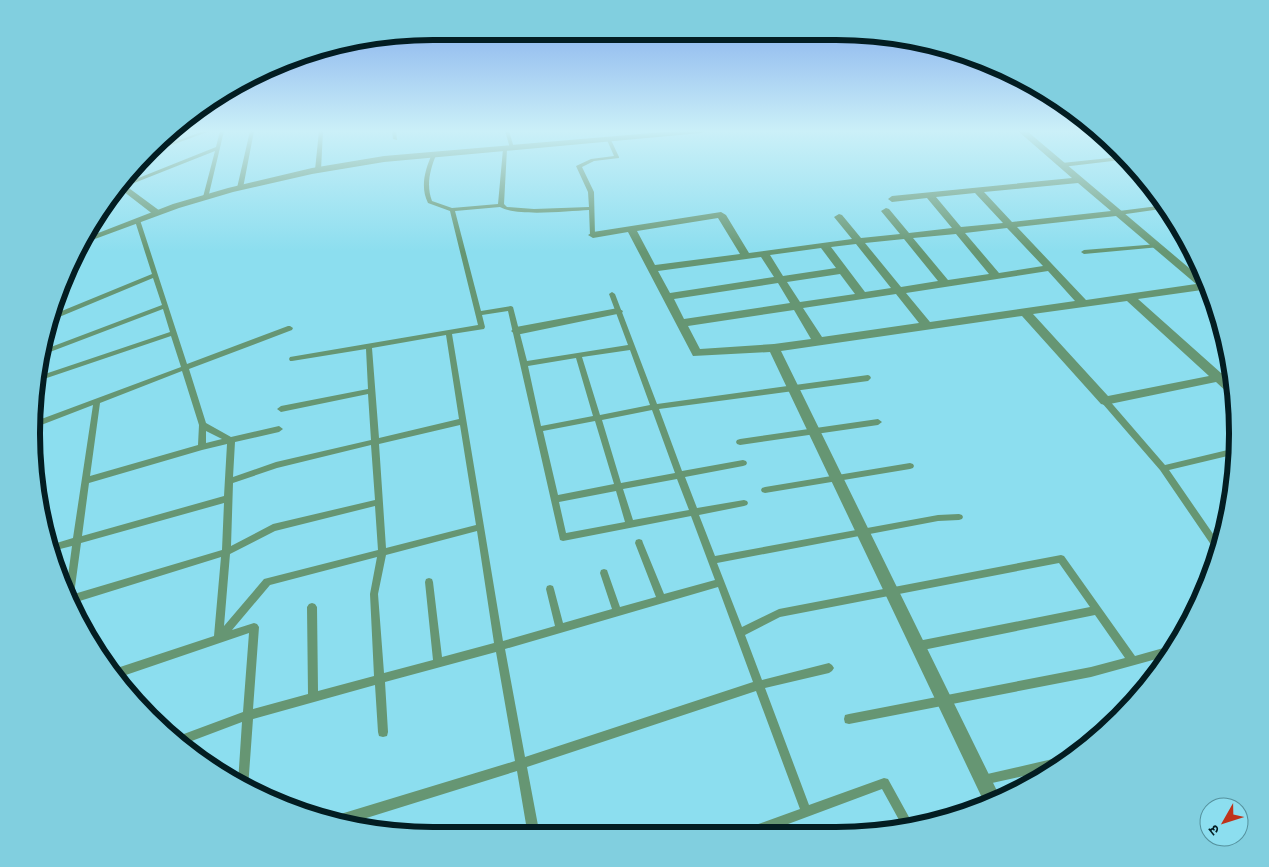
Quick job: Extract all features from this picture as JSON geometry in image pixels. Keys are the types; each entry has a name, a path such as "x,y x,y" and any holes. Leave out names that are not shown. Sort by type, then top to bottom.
{"street":[{"path":"92,239 138,220 206,198 312,171"},
{"path":"1070,171 1196,277"},
{"path":"892,199 1080,180"},
{"path":"126,188 157,214"},
{"path":"978,190 1084,304"},
{"path":"929,195 996,276"},
{"path":"886,211 946,283"},
{"path":"652,269 824,245 1119,213"},
{"path":"594,235 721,215 746,256"},
{"path":"839,217 927,326"},
{"path":"631,229 697,353 774,348 819,342 1084,304 1200,285"},
{"path":"824,245 862,296"},
{"path":"764,253 819,342"},
{"path":"681,323 1050,268"},
{"path":"667,297 843,270"},
{"path":"1129,297 1226,385"},
{"path":"516,331 618,311"},
{"path":"1025,312 1105,401 1225,376"},
{"path":"774,348 990,795"}],"lane":[{"path":"132,181 157,171"},
{"path":"206,198 212,171"},
{"path":"240,188 243,171"},
{"path":"426,171 430,202 452,210 501,205 506,208 534,211 592,208"},
{"path":"501,205 505,171"},
{"path":"581,171 590,192 594,235"},
{"path":"1119,213 1159,209"},
{"path":"292,359 482,327 452,210"},
{"path":"138,220 203,425 202,447"},
{"path":"1084,252 1158,246"},
{"path":"58,315 155,275"},
{"path":"612,294 806,811"},
{"path":"49,350 165,306"},
{"path":"479,314 511,308 563,536 744,503"},
{"path":"40,422 290,328"},
{"path":"44,377 174,333"},
{"path":"449,333 500,646 532,827"},
{"path":"369,346 382,552 374,594 383,732"},
{"path":"524,364 632,347"},
{"path":"578,355 599,418 630,524"},
{"path":"539,429 655,408 868,378"},
{"path":"281,409 371,391"},
{"path":"71,586 97,401"},
{"path":"1105,401 1163,468 1215,538"},
{"path":"230,481 276,465 463,421"},
{"path":"740,442 878,422"},
{"path":"203,425 231,441"},
{"path":"85,482 202,447 279,430"},
{"path":"218,639 226,552 231,441"},
{"path":"1163,468 1228,453"},
{"path":"554,499 743,463"},
{"path":"765,490 910,466"},
{"path":"57,546 229,498"},
{"path":"76,598 226,552 273,528 378,502"},
{"path":"712,560 862,531 938,518 959,517"},
{"path":"218,639 267,582 480,527"},
{"path":"639,543 661,599"},
{"path":"739,632 779,613 1061,559 1133,661"},
{"path":"604,573 618,612"},
{"path":"429,582 438,663"},
{"path":"185,738 248,715 500,646 720,582"},
{"path":"550,589 560,629"},
{"path":"312,607 313,697"},
{"path":"918,646 1097,610"},
{"path":"120,672 254,627 244,778"},
{"path":"849,719 1091,672 1162,653"},
{"path":"349,817 521,764 759,685 829,668"},
{"path":"983,780 1047,765"},
{"path":"764,827 884,783 906,820"}]}
